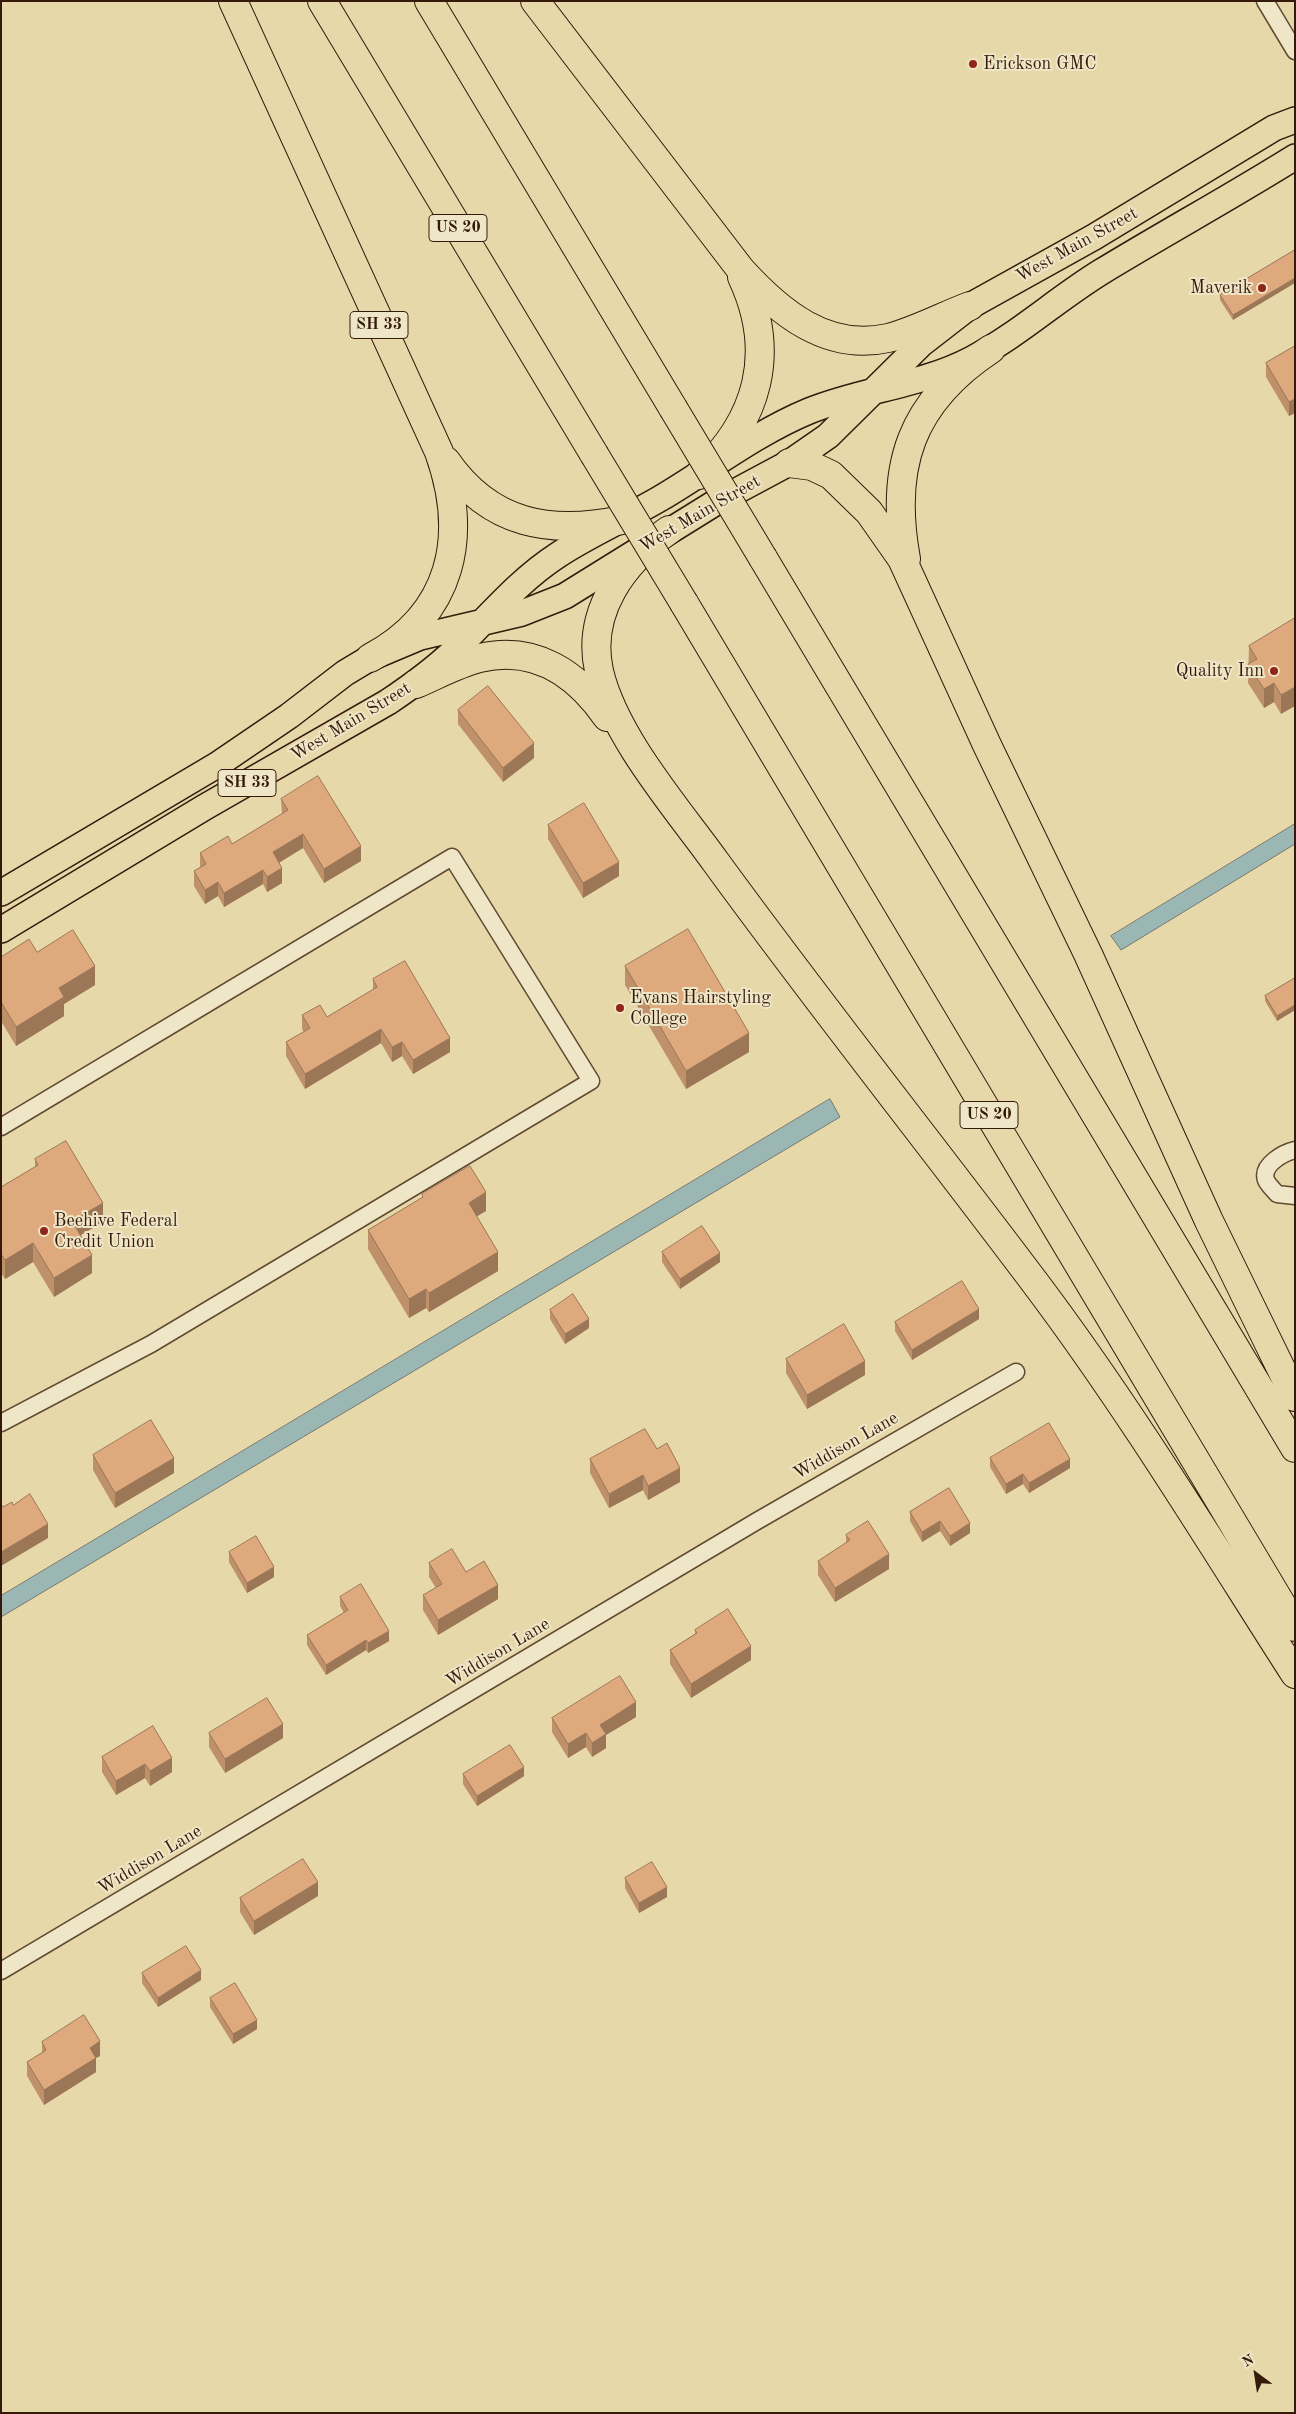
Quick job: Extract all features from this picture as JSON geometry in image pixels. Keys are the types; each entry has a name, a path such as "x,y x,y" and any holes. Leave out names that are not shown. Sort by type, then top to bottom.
{"highway":[{"name":"SH 33","path":"233,1 439,452 452,496 454,538 447,573 429,609 417,624 387,649 370,658"},
{"name":"US 20","path":"322,1 684,603 1295,1627"},
{"path":"429,1 1295,1448"},
{"name":"SH 33","path":"535,1 726,250 746,286 753,305 761,354 753,398 735,434 725,449 699,475"},
{"path":"726,250 741,270 775,304 809,328 837,338 855,341 888,338 970,306"},
{"path":"914,585 902,536 901,511 905,462 911,439 937,395 954,377 991,349"},
{"path":"439,452 451,469 480,498 520,520 562,528 582,527 622,520"},
{"path":"789,463 801,463 822,470 851,493 887,535 914,585 986,745 1088,954 1208,1221 1295,1397"},
{"path":"647,767 620,722 603,685 597,657 597,630 608,598 626,568 639,554 669,530"},
{"path":"416,684 478,658 495,655 529,657 545,662 567,674 586,690 647,767 756,918 1071,1332 1163,1466 1295,1674"}],"main road":[{"name":"West Main Street","path":"1,893 217,765 289,716 345,673 370,658 420,637 522,613 565,596 669,530 789,463 828,436 921,344 970,306 1094,237 1274,128 1295,120"},
{"name":"West Main Street","path":"1,930 205,807 416,684 445,659 536,570 580,541 622,520 782,424 841,400 929,378 971,360 991,349 1101,272 1295,157"}],"street":[{"path":"1264,1 1295,51"},
{"path":"1,1127 452,857 591,1082 150,1344 1,1423"},
{"path":"1295,1150 1272,1162 1265,1172 1266,1181 1277,1194 1295,1196"},
{"name":"Widdison Lane","path":"1,1971 766,1516 1016,1372"}],"water":[{"path":"1295,824 1295,844 1121,950 1111,936"},
{"path":"830,1099 840,1117 1,1617 1,1596"}],"building":[{"path":"1295,250 1295,278 1233,315 1220,295"},
{"path":"1295,346 1295,399 1289,402 1266,363"},
{"name":"Quality Inn","path":"1295,618 1295,687 1281,695 1274,683 1264,689 1248,664 1257,659 1249,646"},
{"path":"488,686 534,743 503,768 458,710"},
{"path":"318,776 361,846 324,869 303,834 273,852 282,868 267,877 263,870 224,893 218,882 205,890 194,871 206,864 200,853 228,836 232,844 288,810 281,799"},
{"path":"584,803 619,862 583,883 548,825"},
{"path":"688,929 749,1033 686,1071 625,966"},
{"path":"73,930 95,966 59,988 64,997 16,1027 1,1002 1,957 29,939 37,952"},
{"path":"405,961 450,1038 413,1060 402,1042 392,1047 381,1029 305,1074 286,1042 310,1028 302,1015 320,1005 327,1017 377,987 373,979"},
{"path":"1295,978 1295,1005 1277,1016 1265,996"},
{"name":"Beehive Federal Credit Union","path":"66,1141 103,1203 72,1221 92,1255 54,1278 33,1243 5,1260 1,1254 1,1187 38,1165 35,1159"},
{"path":"470,1166 486,1192 469,1203 498,1252 429,1293 426,1289 409,1299 368,1230 423,1197 422,1194"},
{"path":"702,1226 720,1253 680,1279 662,1252"},
{"path":"962,1281 979,1309 912,1350 895,1322"},
{"path":"573,1294 589,1319 565,1334 550,1310"},
{"path":"844,1324 865,1361 807,1395 786,1359"},
{"path":"151,1420 174,1458 115,1493 93,1455"},
{"path":"1049,1423 1070,1459 1029,1483 1023,1474 1006,1484 990,1458"},
{"path":"645,1429 657,1449 667,1443 680,1468 648,1486 643,1475 609,1494 590,1459"},
{"path":"949,1488 970,1523 950,1536 940,1521 922,1532 910,1512"},
{"path":"30,1494 48,1524 1,1552 1,1504 3,1507 12,1502 13,1505"},
{"path":"868,1521 889,1554 835,1588 818,1561 850,1540 846,1535"},
{"path":"256,1536 274,1567 247,1583 229,1552"},
{"path":"452,1549 466,1572 484,1561 498,1585 438,1620 423,1595 442,1584 429,1563"},
{"path":"361,1584 389,1631 368,1643 366,1640 326,1665 307,1635 348,1610 340,1597"},
{"path":"728,1609 751,1646 691,1684 670,1650 697,1633 695,1630"},
{"path":"620,1676 636,1702 600,1725 606,1734 592,1743 586,1733 568,1744 552,1718"},
{"path":"267,1698 283,1724 225,1759 209,1733"},
{"path":"153,1726 172,1758 150,1771 145,1764 116,1781 102,1757"},
{"path":"510,1745 524,1767 477,1796 463,1774"},
{"path":"303,1859 318,1882 254,1921 240,1898"},
{"path":"652,1862 667,1887 639,1903 625,1878"},
{"path":"186,1946 201,1970 158,1998 142,1973"},
{"path":"235,1983 257,2020 233,2034 210,1998"},
{"path":"84,2015 100,2041 90,2048 96,2058 44,2090 27,2062 46,2050 42,2042"}],"place":[{"name":"Erickson GMC","path":"973,64"},
{"name":"Maverik","path":"1262,288"},
{"name":"Quality Inn","path":"1274,671"},
{"name":"Evans Hairstyling College","path":"620,1008"},
{"name":"Beehive Federal Credit Union","path":"44,1231"}]}
